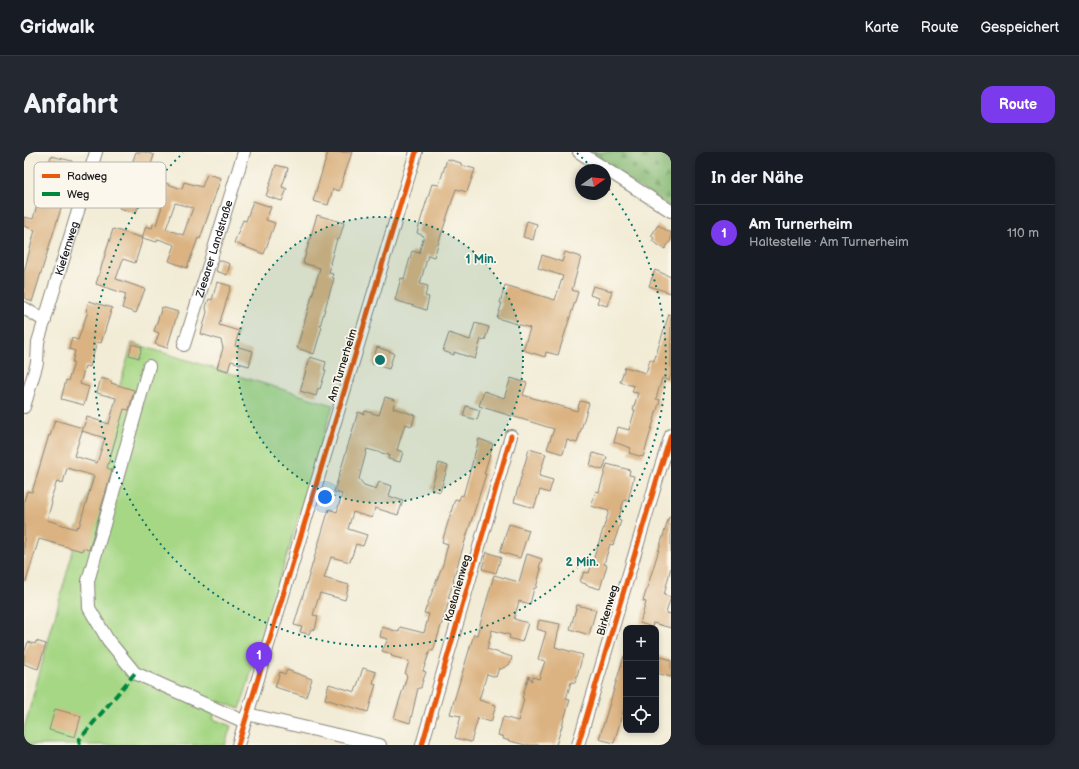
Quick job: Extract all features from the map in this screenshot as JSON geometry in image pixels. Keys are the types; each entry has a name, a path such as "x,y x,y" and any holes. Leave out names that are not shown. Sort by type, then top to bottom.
{"street":[{"name":"Kiefernweg","path":"93,162 96,152"},
{"name":"Ziesarer Landstraße","path":"184,345 244,152"},
{"name":"Am Turnerheim","path":"238,745 416,152"},
{"path":"579,152 671,211"},
{"name":"Kiefernweg","path":"25,401 37,363 38,342 79,208"},
{"path":"24,308 44,321"},
{"path":"149,366 88,581 89,608 108,640 135,674 246,718 380,745"},
{"name":"Birkenweg","path":"578,745 654,487 671,435"},
{"name":"Kastanienweg","path":"422,745 511,436"}],"green space":[{"path":"584,152 671,152 671,208 611,169 611,164 603,164"},
{"path":"132,343 333,405 240,709 218,701 213,719 231,726 225,745 24,745 24,729 77,536 74,535 77,526 79,527"}],"building":[{"path":"136,152 145,152 154,155 152,162 132,162"},
{"path":"328,152 352,152 339,191 333,189 328,205 313,201"},
{"path":"51,156 72,161 72,162 49,162"},
{"path":"447,159 475,169 467,192 456,189 434,257 428,255 420,284 428,286 425,296 429,297 426,310 395,300 401,278 404,279 412,251 419,253 424,236 417,233 421,219 432,184 439,185"},
{"path":"276,165 288,168 282,187 287,189 282,201 266,196"},
{"path":"207,174 221,178 200,239 198,238 187,268 169,261 175,245 158,239 157,242 142,238 146,226 152,228 153,224 156,225 161,208 166,208 166,183 182,189 184,182 202,187","holes":["175,203 193,208 183,235 166,229"]},
{"path":"253,201 271,207 266,220 275,223 264,254 234,243 243,220 246,221"},
{"path":"36,208 61,208 32,302 24,297 24,272 35,230 24,226 24,217 33,219"},
{"path":"119,208 138,208 136,213"},
{"path":"317,215 344,223 339,240 337,239 330,263 329,273 333,274 332,277 334,278 320,326 322,327 314,354 297,348 320,268 303,263"},
{"path":"527,221 537,224 533,240 523,237"},
{"path":"658,225 671,233 671,240 665,249 652,241 654,238 651,236"},
{"path":"113,229 143,238 135,263 123,259 116,279 145,289 136,313 122,308 126,294 96,284"},
{"path":"565,252 581,257 572,290 578,292 558,355 546,352 545,357 523,350 530,328 497,318 502,303 500,303 505,285 555,300 563,276 538,268 542,255 562,262"},
{"path":"219,260 230,264 227,275 216,271"},
{"path":"655,270 671,277 671,293 649,286"},
{"path":"217,282 231,286 219,325 239,331 235,346 253,351 249,366 231,361 228,371 217,368 223,348 221,340 201,334 207,312 206,307 209,299 212,300"},
{"path":"593,286 612,291 607,306 597,303 599,298 590,295"},
{"path":"89,301 112,308 101,343 97,342 90,367 85,366 80,384 89,387 84,405 61,399 66,380 68,381 74,363 72,363 75,351 69,349 72,338 78,340 88,311 86,311"},
{"path":"162,307 178,312 167,348 155,344 159,333 154,331"},
{"path":"669,314 671,315 671,374 669,381 662,378 656,399 660,400 643,457 629,453 631,448 614,442 618,427 629,430 638,393 632,392 634,386 620,382 625,367 646,373 650,359 654,361"},
{"path":"475,323 489,327 485,340 481,339 475,359 454,352 454,355 443,351 449,333 470,340"},
{"path":"132,344 142,347 139,358 129,355"},
{"path":"377,347 394,353 389,369 372,364"},
{"path":"310,357 326,362 324,370 326,370 320,389 318,388 316,396 300,391"},
{"path":"101,378 111,381 111,383 134,390 129,410 124,409 107,468 112,470 89,550 83,548 82,551 39,539 26,581 24,581 24,501 27,491 32,492 55,420 83,428 87,417 109,424 116,398 97,393","holes":["82,431 105,438 97,463 74,456","67,468 94,476 79,527 77,526 76,529 47,520 52,502 50,501 57,481 63,483"]},
{"path":"511,378 527,383 523,395 577,411 580,401 589,403 577,443 567,440 563,454 547,449 554,429 479,406 484,391 504,398"},
{"path":"385,397 395,400 393,408 415,415 412,426 405,424 397,450 403,452 400,462 388,459 389,455 367,449 359,479 364,485 376,489 379,482 392,486 389,496 403,501 398,515 375,508 372,518 353,512 348,529 367,535 363,546 356,544 350,562 331,557 324,578 349,585 345,600 320,593 313,615 318,616 315,630 311,629 309,634 300,632 302,627 294,625 329,509 337,512 342,494 334,492 358,412 364,414 365,411 379,415"},
{"path":"466,406 480,410 477,420 463,416"},
{"path":"479,439 493,444 484,474 486,474 454,576 454,581 448,598 450,598 433,651 430,650 423,671 426,672 421,688 418,688 410,723 394,718 407,676 405,674 409,661 391,656 392,654 382,651 388,639 380,637 382,627 399,632 400,627 424,633 429,614 424,613 443,564 448,544 442,542 455,499 459,500 461,495 463,496"},
{"path":"529,449 546,454 539,476 553,480 549,493 540,490 534,508 514,502"},
{"path":"593,453 607,457 603,470 590,466"},
{"path":"439,463 448,466 440,492 431,489"},
{"path":"607,464 630,470 629,475 634,476 628,501 624,500 618,520 621,521 613,545 610,544 604,564 607,565 600,589 580,582 584,572 589,573 609,511 591,506 596,491 599,492"},
{"path":"669,517 671,517 671,567 664,595 671,597 666,613 671,614 671,628 653,623 652,625 646,625 640,623 646,602 643,601"},
{"path":"509,524 529,530 520,558 500,552"},
{"path":"487,552 501,557 496,573 482,569"},
{"path":"527,554 542,559 536,588 534,588 530,604 519,601 514,619 528,623 522,642 509,638 510,635 492,630 487,649 512,657 510,664 501,669 499,668 496,677 487,674 479,700 496,705 491,722 478,718 471,742 455,738 461,716 450,714 474,634 477,635 494,575 519,582"},
{"path":"577,605 596,610 589,635 570,629"},
{"path":"539,620 560,624 555,647 583,655 575,683 571,682 566,699 570,700 556,745 525,745 503,739 504,737 498,735 503,717 518,721 524,699 522,698 529,676 532,681 533,677 539,679 545,661 538,659 546,632 537,629"},
{"path":"36,641 46,644 38,669 24,664 24,653 28,642 35,644"},
{"path":"659,656 671,660 671,677 659,674"},
{"path":"623,659 623,712 614,743 599,739"},
{"path":"363,668 376,672 373,683 376,684 368,712 325,699 329,684 355,692"},
{"path":"287,670 312,679 306,697 275,687 280,672 285,674"},
{"path":"55,709 81,716 75,737 49,730"}],"marked path":[{"path":"80,745 79,740 135,673"}],"cycle path":[{"path":"238,745 416,152"},
{"path":"578,745 671,435"},
{"path":"422,745 511,436"}],"place":[{"name":"Am Turnerheim","path":"259,675"}]}
